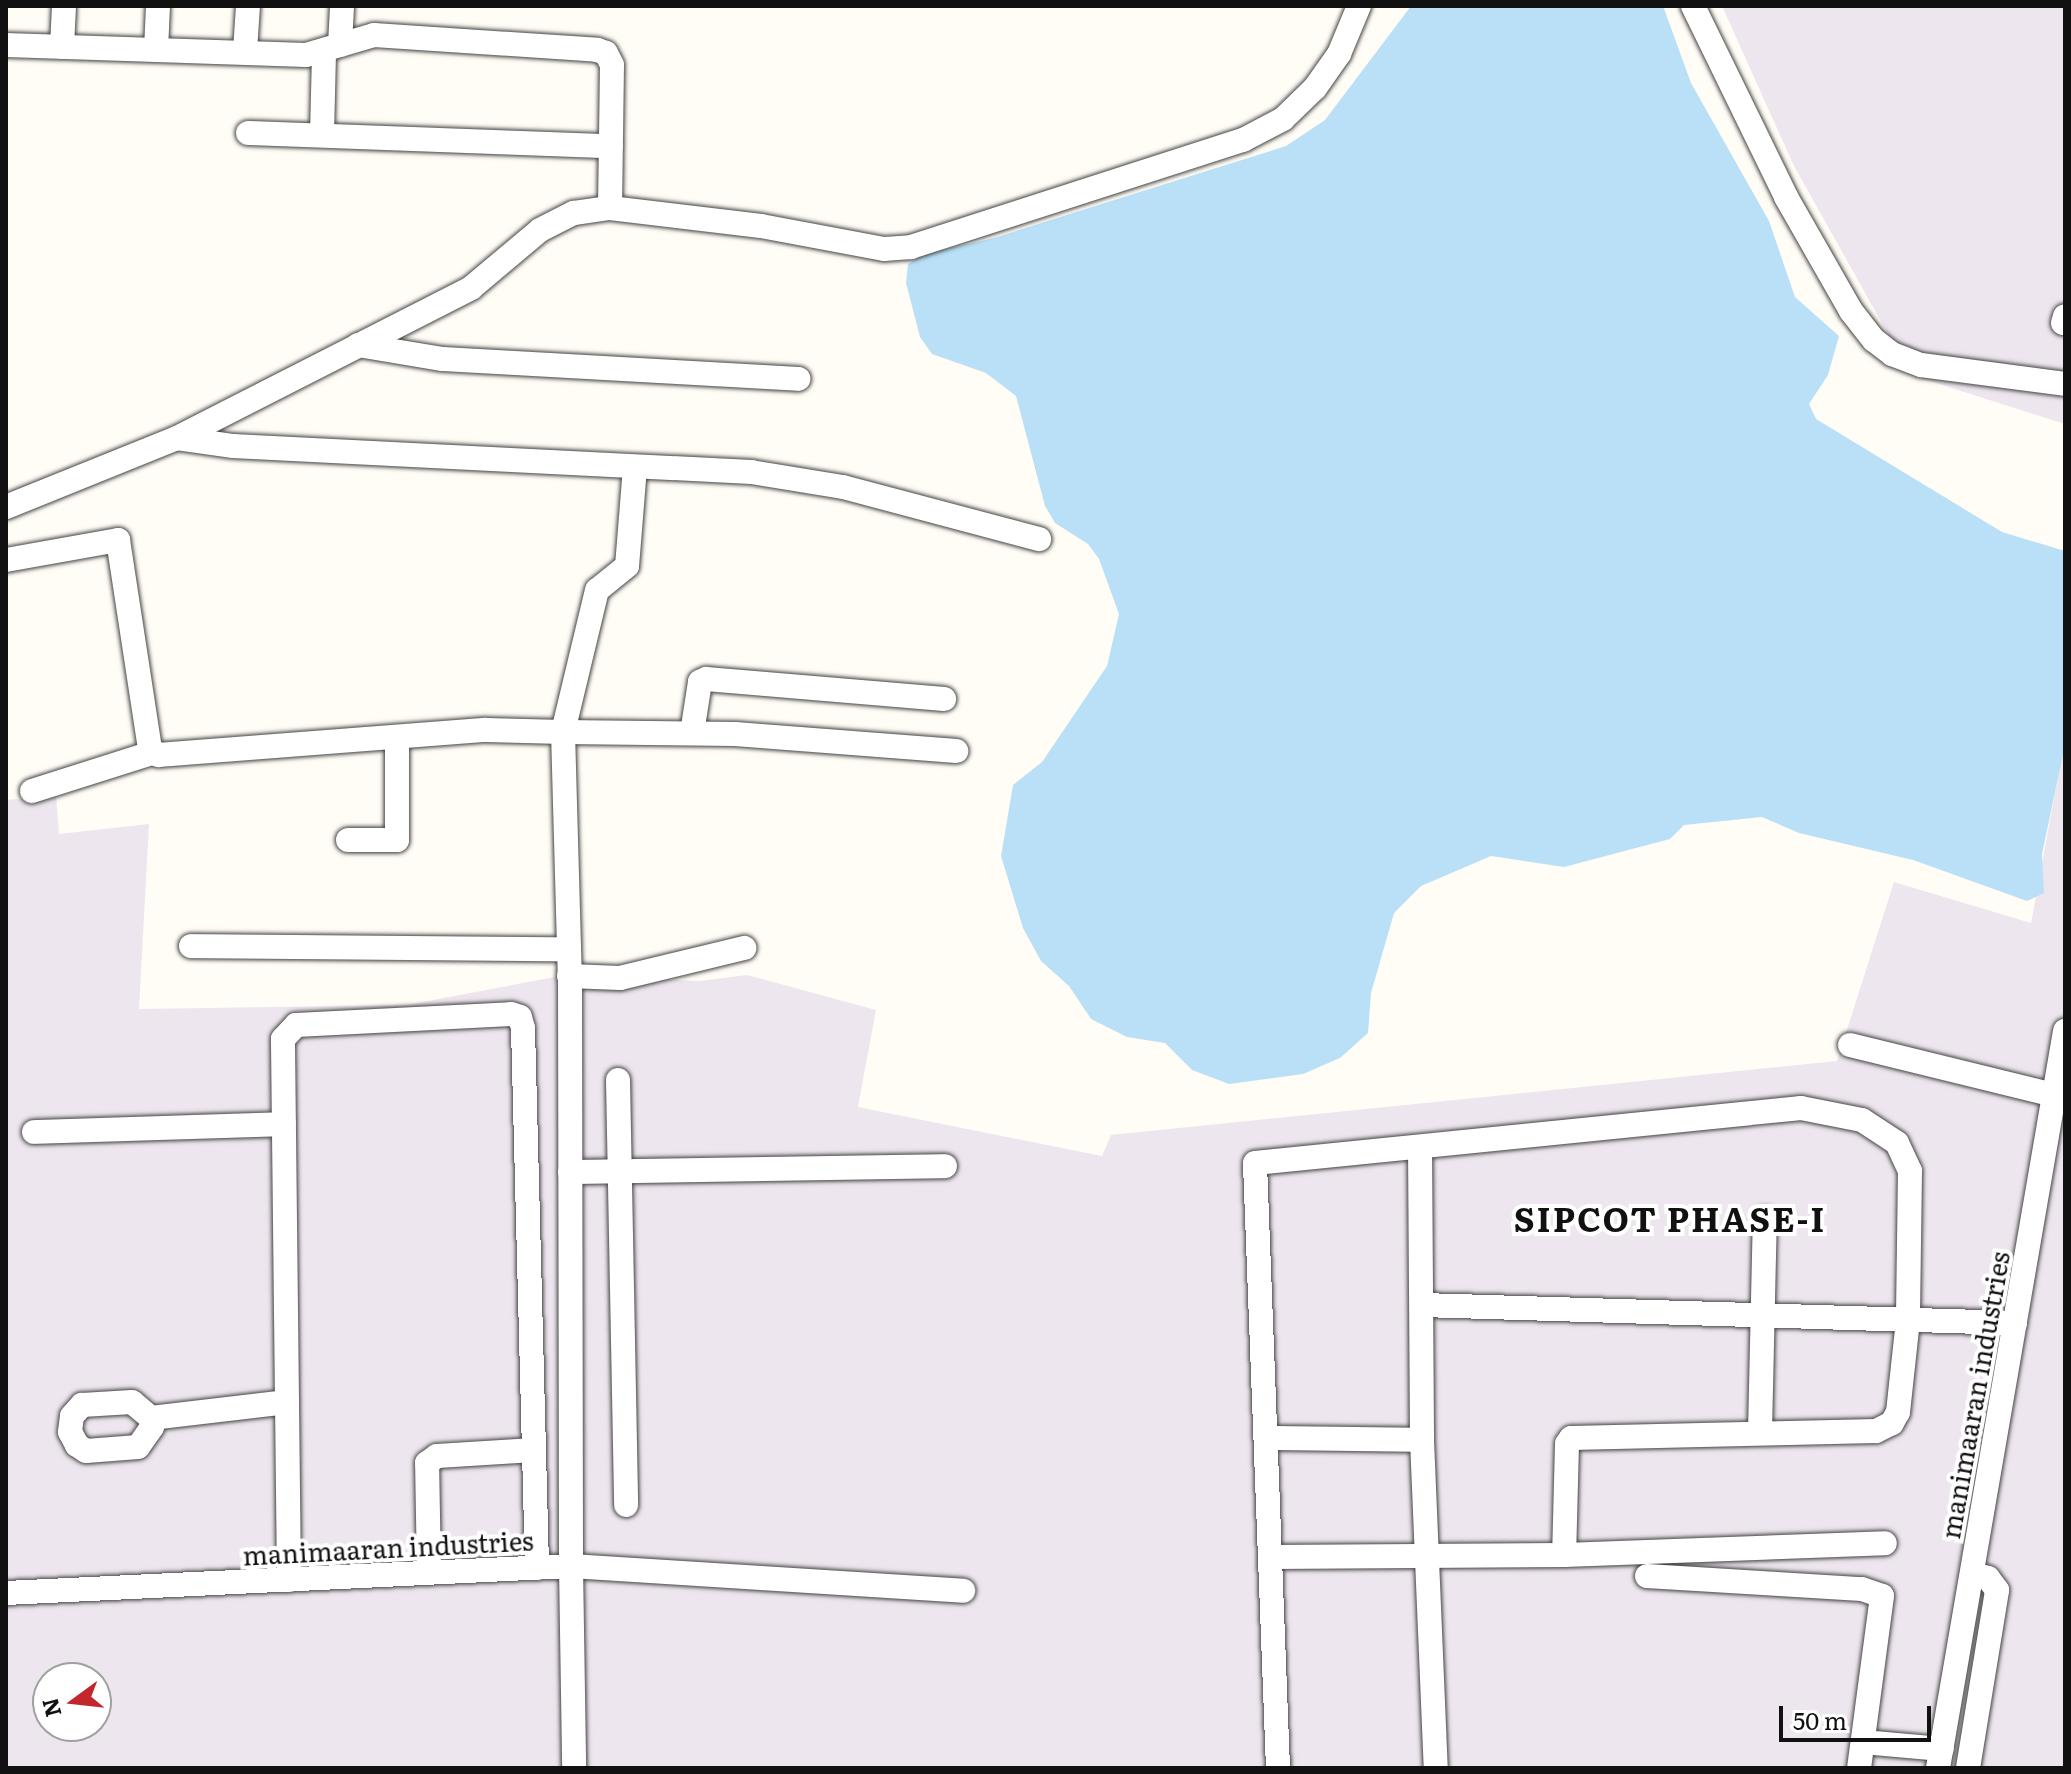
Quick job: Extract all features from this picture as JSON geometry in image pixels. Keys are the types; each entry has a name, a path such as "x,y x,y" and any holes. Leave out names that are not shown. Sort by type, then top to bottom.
{"street":[{"path":"62,47 64,6"},
{"path":"156,50 158,6"},
{"path":"245,51 248,6"},
{"path":"322,135 332,49 342,6"},
{"path":"6,507 177,438 471,288 540,230 574,213 610,208 761,226 884,249 911,247 1243,140 1283,119 1315,88 1339,54 1359,6"},
{"path":"1693,6 1786,197 1851,311 1874,340 1892,354 1921,365 2065,384"},
{"path":"6,45 156,50 332,49 374,35 597,50 612,65 610,208"},
{"path":"248,133 611,146"},
{"path":"358,345 443,359 798,379"},
{"path":"177,438 233,446 751,472 843,487 1039,539"},
{"path":"635,467 627,566 597,590 563,732 569,949 571,1566 963,1591"},
{"path":"6,560 118,540 152,753"},
{"path":"692,733 700,682 715,677 944,699"},
{"path":"32,791 152,753 486,730 692,733 956,751"},
{"path":"348,840 397,840 397,737"},
{"path":"191,946 569,949"},
{"path":"569,976 620,978 744,948"},
{"path":"289,1580 283,1039 296,1025 520,1017 537,1568"},
{"name":"manimaaran industries","path":"1940,1758 2065,1031"},
{"path":"1850,1045 2054,1095"},
{"path":"618,1080 626,1505"},
{"path":"1278,1768 1255,1163 1263,1158 1420,1147 1801,1108 1862,1120 1897,1143 1910,1171 1908,1320 1898,1412 1884,1429 1571,1438 1567,1444 1564,1555"},
{"path":"34,1132 284,1124"},
{"path":"1420,1147 1422,1440 1436,1768"},
{"path":"570,1172 945,1166"},
{"path":"1760,1432 1765,1219"},
{"path":"1422,1305 2015,1323"},
{"path":"151,1418 287,1402"},
{"path":"1267,1438 1422,1440"},
{"path":"429,1573 427,1463 437,1456 534,1450"},
{"path":"1271,1557 1564,1555 1885,1543"},
{"name":"manimaaran industries","path":"6,1593 571,1566 574,1768"},
{"path":"1968,1768 1997,1590 1988,1578 1972,1574"},
{"path":"1647,1576 1862,1589 1882,1596 1859,1768"},
{"path":"1863,1742 1940,1758"}],"shaded area":[{"path":"1722,6 2065,6 2065,424 1911,375 1794,166"},
{"path":"2065,739 2065,1768 6,1768 6,800 56,796 59,834 149,824 139,1009 407,1005 565,975 699,981 747,975 876,1010 858,1107 1102,1156 1111,1135 1837,1061 1894,882 2031,923"}],"water":[{"path":"1411,6 1663,6 1691,83 1769,221 1795,297 1839,336 1828,375 1809,404 1816,419 2002,532 2065,551 2065,745 2042,854 2044,893 2027,901 1913,860 1799,833 1762,817 1684,825 1670,839 1564,867 1491,856 1421,886 1394,913 1371,993 1368,1033 1340,1058 1303,1074 1229,1084 1192,1070 1165,1043 1127,1037 1091,1019 1069,986 1041,961 1023,928 1001,856 1013,785 1042,762 1107,666 1119,614 1099,559 1088,544 1055,523 1045,506 1016,396 986,373 932,354 920,337 906,283 908,264 924,254 994,238 1286,146 1325,120"}],"district":[{"name":"SIPCOT PHASE-I","path":"1670,1218"}]}
